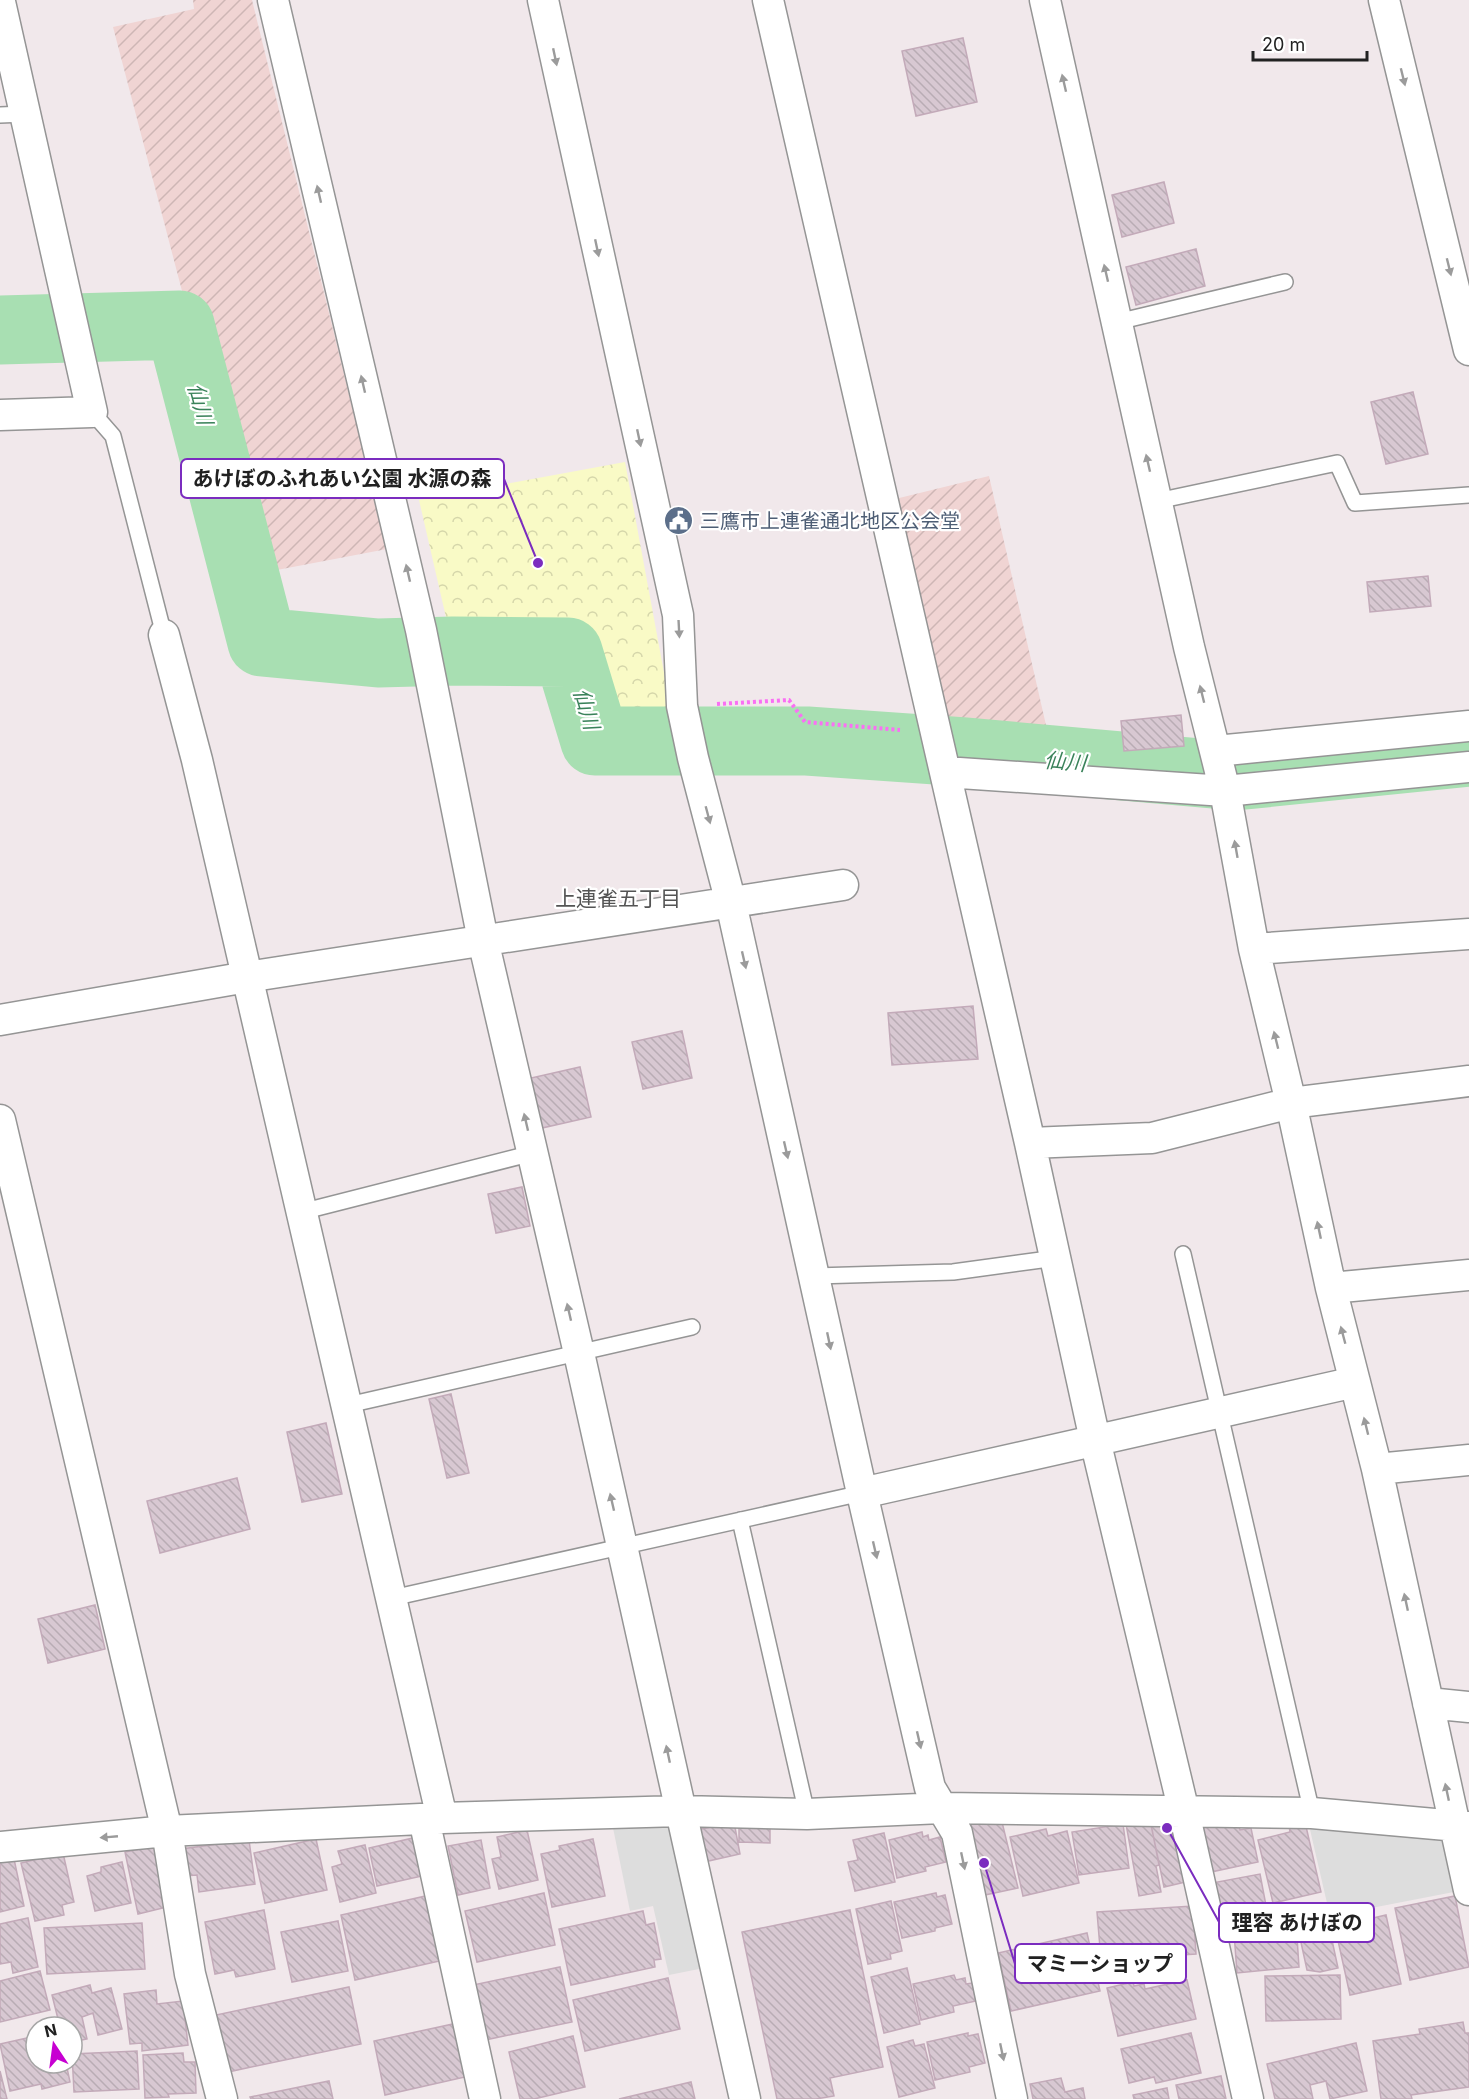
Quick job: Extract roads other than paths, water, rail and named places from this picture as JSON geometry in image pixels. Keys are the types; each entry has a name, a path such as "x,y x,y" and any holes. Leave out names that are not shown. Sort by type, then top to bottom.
{"street":[{"path":"273,0 421,630 483,940 579,1353 646,1653 648,1673 656,1695 745,2099"},
{"path":"543,0 678,615 682,706 693,758 731,903 930,1788 957,1833 1012,2099"},
{"path":"768,0 1030,1143 1095,1440 1184,1812 1248,2099"},
{"path":"1045,0 1189,647 1225,791 1254,949 1291,1103 1331,1288 1377,1469 1428,1703 1461,1826 1469,1890"},
{"path":"1384,0 1469,350"},
{"path":"0,2 12,114 68,303 92,412 0,415"},
{"path":"164,634 197,760 392,1598 485,2099"},
{"path":"1216,751 1469,726"},
{"path":"945,772 1225,791 1469,767"},
{"path":"0,1020 247,977 843,885"},
{"path":"1254,949 1469,934"},
{"path":"1030,1143 1152,1138 1291,1103 1469,1081"},
{"path":"0,1120 167,1831 190,1974 222,2099"},
{"path":"1331,1288 1469,1275"},
{"path":"862,1493 1355,1382"},
{"path":"1377,1469 1469,1460"},
{"path":"1428,1703 1469,1707"},
{"path":"0,1847 167,1831 433,1818 680,1811 807,1814 942,1808 1312,1813 1461,1826"}],"lane":[{"path":"1117,322 1285,282"},
{"path":"92,412 113,436 164,634"},
{"path":"1157,501 1336,462 1355,503 1469,495"},
{"path":"301,1212 533,1154"},
{"path":"1183,1254 1312,1813"},
{"path":"815,1276 953,1272 1056,1258"},
{"path":"348,1406 692,1327"},
{"path":"392,1598 862,1493"},
{"path":"740,1520 807,1814"}],"waterway":[{"name":"仙川","path":"0,330 180,325 262,642 378,653 568,652 595,741 807,741 965,752 1235,776 1469,752"}],"place":[{"name":"三鷹市上連雀通北地区公会堂","path":"679,521"},
{"name":"あけぼのふれあい公園 水源の森","path":"538,563"},
{"name":"理容 あけぼの","path":"1167,1828"},
{"name":"マミーショップ","path":"984,1863"}],"district":[{"name":"上連雀五丁目","path":"618,899"}]}
